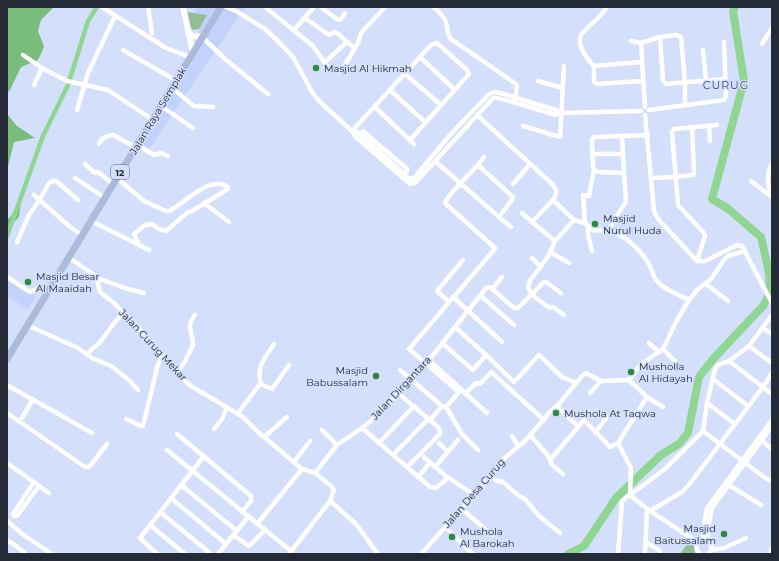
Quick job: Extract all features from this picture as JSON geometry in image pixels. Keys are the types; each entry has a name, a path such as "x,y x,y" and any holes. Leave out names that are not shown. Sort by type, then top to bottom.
{"main road":[{"path":"183,7 191,55"},
{"name":"Jalan Raya Semplak","path":"7,359 221,7"},
{"path":"188,33 193,36 202,37"}],"street":[{"path":"102,7 166,48 191,55"},
{"path":"148,7 152,33"},
{"path":"226,7 234,9 265,29 293,57 312,92 320,102 352,131 356,137 410,184 416,182 436,162 493,98 496,97 556,110 561,113 641,111 642,109 647,108 724,100 726,96 724,42"},
{"path":"265,7 313,46 324,62 332,70 339,71 343,68 358,43 361,33 385,7"},
{"path":"294,30 314,7"},
{"path":"321,7 338,20 341,19 345,13"},
{"path":"433,7 440,12 445,20 448,35 451,39 516,84 515,101"},
{"path":"607,7 596,20 586,27 581,34 580,41 582,51 590,63 594,66 641,62"},
{"path":"77,110 86,85 88,73 115,16"},
{"path":"305,18 329,35 334,32 337,33 354,48"},
{"path":"762,44 772,28"},
{"path":"631,41 640,44 660,37 676,35 681,37 685,83 685,105"},
{"path":"202,37 225,59 268,94"},
{"path":"660,37 664,82 666,84 725,79"},
{"path":"324,62 346,42"},
{"path":"352,131 420,57 435,43 439,44 469,73 469,75 440,105 410,140"},
{"path":"640,44 643,81 648,113 645,115"},
{"path":"123,50 177,80"},
{"path":"703,50 706,80"},
{"path":"23,55 42,68 69,82 108,90 153,120"},
{"path":"420,57 455,90"},
{"path":"523,126 560,137 564,66"},
{"path":"594,66 594,82 597,84 643,81"},
{"path":"34,85 42,68"},
{"path":"405,74 440,105"},
{"path":"538,81 563,88"},
{"path":"172,88 194,106 213,107"},
{"path":"390,90 425,122"},
{"path":"352,131 361,134 363,132 407,169 404,174 409,179 414,178 450,135 489,94 498,93 515,101"},
{"path":"161,106 193,128"},
{"path":"374,107 414,144"},
{"path":"641,111 642,114 645,115 648,135 650,178 656,216 697,261 705,261 737,245 742,246 771,302"},
{"path":"477,116 554,186 557,191 553,200 532,222"},
{"path":"697,261 705,236 679,207 675,177 673,131 674,129 717,125"},
{"path":"709,126 710,141"},
{"path":"650,178 692,176 694,174 692,128"},
{"path":"99,144 105,137 113,135 154,155 161,153 168,156"},
{"path":"450,135 455,140"},
{"path":"648,135 593,137 592,154 594,170 589,196 583,195 585,223 593,230 609,231 624,238 638,251 648,264 654,278 660,285 689,300"},
{"path":"609,231 615,218 626,202 622,136"},
{"path":"592,154 623,154"},
{"path":"461,184 484,157"},
{"path":"436,162 511,227"},
{"path":"772,163 768,175 768,182 772,197"},
{"path":"85,164 95,173 98,172 115,181 144,201 166,211 169,211 205,187 218,184 228,186 228,189 184,215 166,231 163,231 152,224 145,225 134,234 139,245"},
{"path":"513,184 530,164"},
{"path":"478,165 513,197 499,217"},
{"path":"594,170 599,172 624,173"},
{"path":"75,178 105,198"},
{"path":"17,242 29,215 49,184 53,181 56,181 78,200"},
{"path":"751,181 772,197"},
{"name":"Jalan Dirgantara","path":"427,361 409,348 494,249 445,202 461,184"},
{"path":"34,194 69,226 82,235"},
{"path":"553,200 574,220 585,223"},
{"path":"204,203 229,222"},
{"path":"522,213 555,242"},
{"path":"564,315 553,307 550,308 532,294 528,287 530,281 541,267 555,242 574,220"},
{"path":"91,221 149,250"},
{"path":"588,227 588,235 592,252"},
{"path":"663,408 647,397 629,380 640,365 661,351 677,320 697,290 711,279 728,256 745,251"},
{"path":"550,252 568,263"},
{"path":"68,257 98,278 144,294"},
{"path":"532,258 541,267"},
{"path":"450,302 437,291 463,260"},
{"path":"7,277 30,292 39,288 47,292"},
{"path":"502,277 492,289 514,308 518,308 544,282 561,293"},
{"name":"Jalan Curug Mekar","path":"98,278 98,290 114,303 147,337 177,373 191,386 238,413 302,469 315,473 334,490 330,500"},
{"path":"706,284 728,301"},
{"name":"Jalan Dirgantara","path":"315,473 337,445 362,428 411,380 488,287 492,289"},
{"path":"481,296 514,325"},
{"path":"453,297 502,342"},
{"path":"87,354 100,343 113,324 124,313"},
{"path":"177,373 193,345 189,329 190,323 195,315"},
{"path":"618,554 621,504 624,499 665,469 703,431 707,403 714,373 718,365 729,361 749,346 772,315"},
{"path":"27,325 78,348 92,358 111,366 122,374 138,390"},
{"path":"455,327 514,382 539,355 562,377 577,383"},
{"path":"763,328 772,334"},
{"path":"442,343 472,370 486,355"},
{"path":"649,343 675,361"},
{"path":"261,384 258,373 259,368 274,344"},
{"path":"749,346 772,363"},
{"path":"126,419 143,426 158,364 163,355"},
{"path":"427,361 460,390 466,393 487,413"},
{"path":"729,361 772,394"},
{"path":"261,384 272,389 289,365"},
{"path":"400,370 444,407 462,434 478,450"},
{"path":"466,393 476,383 480,384 491,372 544,420"},
{"name":"Jalan Desa Curug","path":"421,554 491,476 501,461 526,440 586,373 601,381 629,380"},
{"path":"648,510 682,492 688,486 772,373"},
{"path":"713,379 748,406"},
{"path":"590,394 601,381"},
{"path":"238,413 261,384"},
{"path":"7,385 92,433"},
{"path":"393,455 460,390"},
{"path":"398,393 440,429 440,434 407,467"},
{"path":"550,460 584,420 610,447 618,443 647,397"},
{"path":"22,418 33,399"},
{"path":"707,403 735,424"},
{"path":"379,443 414,406"},
{"path":"556,406 578,426"},
{"path":"214,429 222,420 227,408"},
{"path":"7,413 85,467 89,467 107,444"},
{"path":"264,437 287,417"},
{"path":"595,433 607,417"},
{"path":"703,542 707,508 762,441 770,427 772,420"},
{"path":"699,554 697,548 703,542 708,528 712,508 770,427"},
{"path":"362,428 430,487 434,489 439,487 448,478"},
{"path":"322,430 337,445"},
{"path":"703,431 768,480 772,479"},
{"path":"176,434 204,456 252,498 242,512"},
{"path":"530,435 538,442 552,465 563,474"},
{"path":"512,436 518,446"},
{"path":"435,467 458,440"},
{"path":"294,462 310,441"},
{"path":"762,441 772,449"},
{"path":"438,443 448,452"},
{"path":"618,443 631,468 630,494 648,510 703,542 710,544 713,552 746,538"},
{"path":"167,450 265,530 290,553 330,500 356,524 378,554"},
{"path":"157,554 140,539 204,456"},
{"path":"424,457 448,478 474,495"},
{"path":"7,463 50,493"},
{"path":"418,477 430,463"},
{"path":"257,524 302,469"},
{"path":"491,476 497,481 503,482 519,496 525,499 539,516 560,533"},
{"path":"34,482 13,514 14,516 17,516 39,486"},
{"path":"181,485 237,531"},
{"path":"729,485 761,505"},
{"path":"171,498 226,544"},
{"path":"462,509 492,535"},
{"path":"645,554 648,510"},
{"path":"160,512 211,554"},
{"path":"218,554 248,517"},
{"path":"7,520 25,536 52,554"},
{"path":"150,525 185,554"},
{"path":"445,527 472,554"},
{"path":"233,535 246,545 251,546 265,530"},
{"path":"9,540 24,552"},
{"path":"646,542 660,551 660,554"},
{"path":"770,554 772,548"}],"shaded area":[{"path":"196,7 245,7 149,149 142,144 201,48 195,10"},
{"path":"7,278 36,296 28,309 7,296"}],"green space":[{"path":"7,7 54,7 41,20 38,31 44,47 38,60 21,67 10,90 7,93"},
{"path":"187,12 207,15 199,29 193,30 190,27"},
{"path":"7,114 17,126 35,138 14,142 7,171"},
{"path":"21,197 19,217 7,229 7,220 11,216"},
{"path":"688,543 694,544 695,554 680,554"}],"waterway":[{"path":"7,236 43,136 68,85 88,21 97,7"},
{"path":"568,554 584,546 616,498 661,455 679,444 688,433 699,377 714,358 763,306 770,293 769,273 761,237 727,208 712,199 744,81 733,11 735,7"}],"place":[{"name":"Masjid Al Hikmah","path":"316,68"},
{"name":"Masjid Nurul Huda","path":"595,224"},
{"name":"Masjid Besar Al Maaidah","path":"28,282"},
{"name":"Musholla Al Hidayah","path":"631,372"},
{"name":"Masjid Babussalam","path":"376,376"},
{"name":"Mushola At Taqwa","path":"556,413"},
{"name":"Masjid Baitussalam","path":"724,534"},
{"name":"Mushola Al Barokah","path":"452,537"}],"district":[{"name":"CURUG","path":"726,85"}]}
